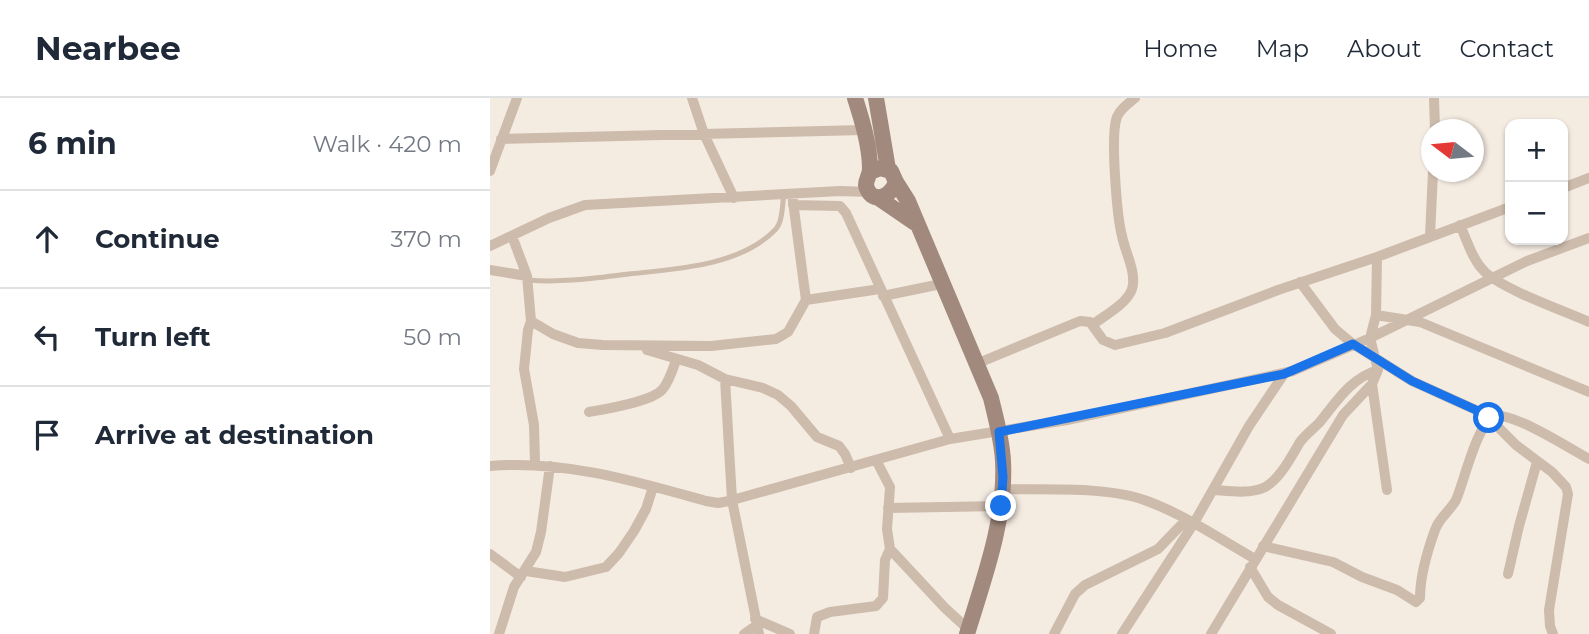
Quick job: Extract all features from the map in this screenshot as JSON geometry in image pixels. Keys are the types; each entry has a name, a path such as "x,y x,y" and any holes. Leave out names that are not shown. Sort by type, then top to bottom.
{"main road":[{"path":"856,98 865,101 874,98 893,191 886,197 871,184"},
{"path":"856,98 871,184 915,223"},
{"path":"871,184 880,168 892,176 908,201 991,398 999,432 1003,458 1000,519 968,632"}],"street":[{"path":"490,171 517,98"},
{"path":"692,98 704,134 734,198"},
{"path":"1092,325 1119,305 1132,288 1133,274 1121,234 1118,213 1114,128 1121,110 1135,98"},
{"path":"1434,98 1435,119"},
{"path":"501,139 863,130"},
{"path":"1568,186 1589,178"},
{"path":"1430,236 1433,182"},
{"path":"490,246 584,205 790,197 841,191 871,184"},
{"path":"790,197 840,206 950,439"},
{"path":"531,321 553,334 578,343 711,346 776,340 788,332 806,300 790,197"},
{"path":"976,364 1080,321 1092,325 1103,340 1115,345 1165,333 1505,209"},
{"path":"1460,225 1479,266 1493,278 1589,322"},
{"path":"512,236 528,278 531,321 524,369 534,425 535,464"},
{"path":"493,464 535,464 620,478 718,503 950,439 999,432 1284,374 1370,338 1527,261 1589,238"},
{"path":"1377,257 1376,315 1370,338 1377,364 1372,384 1387,490"},
{"path":"490,270 528,278"},
{"path":"1300,282 1335,329 1377,364 1489,418 1566,487 1568,494 1549,610 1553,634"},
{"path":"806,300 941,284"},
{"path":"1376,315 1420,322 1589,392"},
{"path":"631,346 698,365 726,379 763,388 778,395 791,405 817,437 839,446 850,468"},
{"path":"589,412 628,404 660,393 676,360"},
{"path":"1214,490 1244,491 1266,487 1284,467 1302,439 1350,385 1377,364"},
{"path":"1122,634 1284,374"},
{"path":"726,379 732,500 757,626"},
{"path":"1211,634 1343,415 1372,384"},
{"path":"1263,546 1333,562 1362,578 1396,590 1416,602 1420,598 1421,577 1435,530 1441,517 1454,502 1480,432 1489,418 1498,415 1530,427 1589,459"},
{"path":"814,634 816,621 822,615 876,606 883,598 885,559 890,549 887,528 891,498 890,487 876,460"},
{"path":"1508,574 1537,462"},
{"path":"499,634 514,587 536,552 550,466"},
{"path":"490,554 523,574 565,577 606,567 620,554 634,531 646,509 653,487"},
{"path":"1003,489 1100,492 1145,500 1190,521 1253,563 1268,597 1331,634"},
{"path":"888,508 1001,506"},
{"path":"1055,634 1075,594 1085,585 1158,549 1190,521"},
{"path":"890,549 968,632"},
{"path":"744,634 757,626 790,634"}],"lane":[{"path":"528,278 554,282 676,269 728,258 758,243 776,229 790,197"}],"route":[{"path":"1001,506 1003,458 999,432 1284,374 1353,344 1412,381 1489,418"}]}
